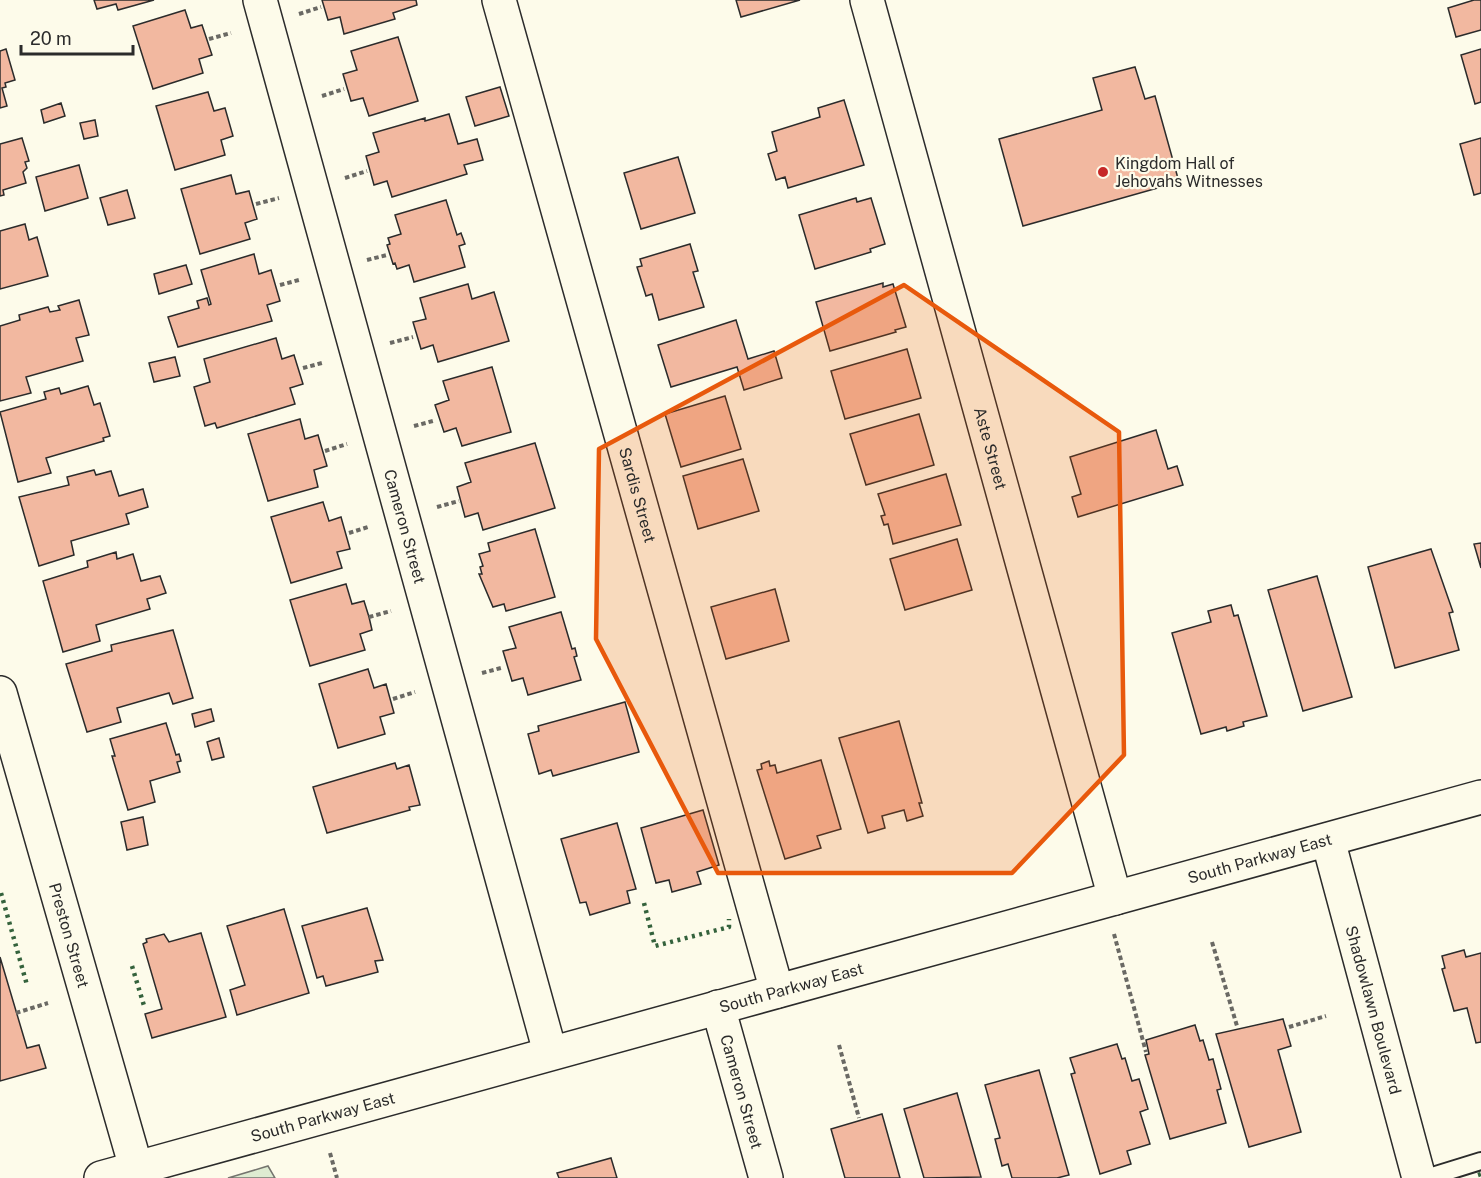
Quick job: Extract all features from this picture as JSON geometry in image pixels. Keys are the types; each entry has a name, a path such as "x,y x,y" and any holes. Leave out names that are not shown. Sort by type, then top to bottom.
{"street":[{"name":"Cameron Street","path":"260,0 550,1052"},
{"name":"Sardis Street","path":"500,0 777,991"},
{"name":"Aste Street","path":"867,0 1116,898"},
{"name":"Preston Street","path":"0,693 137,1173"},
{"name":"South Parkway East","path":"101,1178 137,1173 550,1052 1481,797"},
{"name":"Shadowlawn Boulevard","path":"1328,840 1419,1178"},
{"name":"Cameron Street","path":"718,1007 766,1178"}],"lane":[{"path":"1426,1178 1481,1161"}],"path":[{"path":"293,15 321,7"},
{"path":"209,39 238,32"},
{"path":"316,98 344,89"},
{"path":"339,179 367,171"},
{"path":"256,204 283,196"},
{"path":"362,262 387,255"},
{"path":"280,285 306,278"},
{"path":"385,344 413,337"},
{"path":"303,368 329,361"},
{"path":"408,427 434,421"},
{"path":"325,451 353,443"},
{"path":"430,509 459,501"},
{"path":"349,533 375,525"},
{"path":"369,617 398,609"},
{"path":"476,675 501,668"},
{"path":"393,699 421,691"},
{"path":"1114,934 1146,1052"},
{"path":"1212,942 1237,1026"},
{"path":"16,1013 48,1003"},
{"path":"1288,1027 1326,1016"},
{"path":"839,1045 859,1118"},
{"path":"329,1149 337,1178"}],"highlighted area":[{"path":"904,285 1119,432 1124,755 1012,873 718,873 596,639 599,449"}],"green space":[{"path":"268,1166 275,1178 228,1178"}],"building":[{"path":"94,0 154,0 118,10 116,4 97,9"},
{"path":"322,0 416,0 417,5 393,13 395,19 344,34 340,17 328,20"},
{"path":"736,0 800,0 741,17"},
{"path":"1481,0 1481,30 1456,37 1448,8"},
{"path":"185,10 191,28 202,25 212,55 199,59 203,73 153,89 133,26"},
{"path":"398,37 418,101 369,116 363,98 351,101 343,74 357,70 351,51"},
{"path":"6,49 15,80 5,83 6,87 2,88 7,106 0,108 0,51"},
{"path":"1481,49 1481,102 1475,104 1461,55"},
{"path":"1135,67 1145,99 1155,96 1179,182 1023,226 999,139 1102,110 1093,78"},
{"path":"500,87 509,116 475,126 466,97"},
{"path":"208,92 214,111 225,108 233,136 221,140 225,155 175,170 156,106"},
{"path":"844,100 864,165 788,188 785,177 776,180 768,154 777,151 772,132 820,117 818,108"},
{"path":"61,103 65,116 44,123 41,110"},
{"path":"449,114 458,144 477,139 483,160 464,165 467,174 392,197 387,181 374,185 366,156 379,152 373,133 425,118 425,121"},
{"path":"95,120 98,136 84,139 80,123"},
{"path":"22,138 29,161 25,162 27,168 23,172 26,183 3,190 4,195 0,196 0,144"},
{"path":"1481,138 1481,193 1474,195 1460,144"},
{"path":"678,157 695,213 641,229 624,173"},
{"path":"79,165 88,198 45,211 36,177"},
{"path":"231,175 236,194 249,191 257,219 245,223 250,239 200,254 181,189"},
{"path":"127,190 135,218 108,225 100,198"},
{"path":"856,198 857,202 871,198 885,244 870,249 871,252 815,269 799,215"},
{"path":"446,200 457,235 461,233 465,244 459,246 465,267 414,282 409,265 397,269 395,263 393,264 387,245 390,244 388,238 401,234 395,215"},
{"path":"25,224 29,240 37,237 48,276 0,289 0,231"},
{"path":"690,244 698,271 693,272 704,307 659,320 652,294 646,296 637,267 642,266 640,259"},
{"path":"254,254 259,274 271,270 280,301 267,305 272,321 178,347 168,317 199,308 197,301 207,298 209,305 211,304 201,270"},
{"path":"186,265 192,284 159,294 154,274"},
{"path":"883,283 883,287 893,284 906,327 830,351 816,302"},
{"path":"468,284 472,299 494,292 509,341 438,362 433,345 421,349 413,322 426,319 420,298"},
{"path":"79,300 89,335 76,338 83,361 26,377 31,393 0,401 0,326 20,320 19,315 48,307 50,312 60,310 58,306"},
{"path":"736,320 748,359 774,351 782,378 744,390 737,367 671,387 658,345"},
{"path":"276,338 282,359 294,355 303,384 290,388 295,404 217,428 215,423 205,426 194,387 210,382 204,359"},
{"path":"907,349 921,398 845,419 831,371"},
{"path":"175,357 180,376 154,382 149,363"},
{"path":"492,367 511,432 462,446 456,428 444,432 435,405 449,400 443,381"},
{"path":"88,386 94,405 100,403 110,436 103,438 104,441 46,458 51,473 18,482 0,412 46,399 44,392 59,388 61,394"},
{"path":"725,396 741,449 681,467 665,414"},
{"path":"919,414 934,465 866,485 850,434"},
{"path":"300,419 305,439 318,435 327,466 314,470 318,487 268,501 248,434"},
{"path":"1156,430 1168,469 1177,466 1183,485 1078,517 1072,497 1081,494 1070,457"},
{"path":"535,443 555,508 483,530 478,513 465,517 457,487 471,482 465,463"},
{"path":"743,459 759,511 698,529 683,476"},
{"path":"94,470 96,475 111,471 119,496 143,489 148,507 126,514 129,524 71,541 74,555 39,566 19,497 69,485 67,477"},
{"path":"946,474 961,525 893,544 888,524 884,525 881,516 885,515 878,494"},
{"path":"323,502 329,521 341,517 350,549 337,552 342,568 291,583 271,517"},
{"path":"535,529 555,597 506,611 504,604 493,607 479,574 482,574 480,567 483,566 479,554 490,551 488,543"},
{"path":"957,539 972,590 905,610 890,559"},
{"path":"1481,543 1481,568 1474,544"},
{"path":"1431,549 1453,612 1449,613 1459,650 1395,668 1368,567"},
{"path":"116,552 117,559 133,554 141,581 160,576 166,593 147,599 150,609 96,625 100,641 63,652 43,581 88,567 87,561"},
{"path":"1317,576 1352,697 1303,711 1268,590"},
{"path":"346,584 352,604 364,601 369,617 372,630 360,634 365,650 310,666 290,600"},
{"path":"775,589 789,641 726,659 711,607"},
{"path":"1231,605 1234,616 1238,615 1267,716 1243,722 1244,726 1227,731 1226,727 1201,734 1172,633 1211,622 1208,611"},
{"path":"561,612 572,649 575,648 577,656 574,657 581,680 528,695 523,678 512,681 503,651 516,648 509,627"},
{"path":"173,630 193,698 173,704 169,693 117,708 121,722 87,732 66,664 112,651 111,645"},
{"path":"368,669 374,688 386,684 394,713 380,717 385,734 338,748 319,684"},
{"path":"625,702 639,752 553,776 551,770 539,774 528,734 539,731 538,726"},
{"path":"211,709 214,721 195,727 192,714"},
{"path":"899,721 922,803 919,803 923,816 907,821 904,810 882,816 885,828 868,833 839,738"},
{"path":"166,723 176,755 179,754 181,761 177,762 180,772 150,781 155,802 128,810 112,756 115,756 110,739"},
{"path":"219,738 224,757 212,760 207,742"},
{"path":"821,760 841,829 817,836 821,848 785,859 757,770 762,769 761,764 769,761 770,766 775,765 777,773"},
{"path":"395,763 397,769 409,765 420,805 409,807 410,810 327,833 313,787"},
{"path":"703,810 719,865 697,872 701,884 672,892 669,880 656,883 641,828"},
{"path":"143,817 148,845 127,850 121,822"},
{"path":"617,823 636,889 627,891 630,903 590,915 586,902 580,903 561,839"},
{"path":"367,908 383,960 375,961 378,972 326,986 323,976 317,978 302,926"},
{"path":"284,909 309,993 237,1015 230,990 245,985 227,926"},
{"path":"201,933 226,1017 152,1038 145,1014 162,1009 143,944 147,942 146,939 164,934 169,942"},
{"path":"1464,950 1466,957 1481,953 1481,1042 1476,1043 1467,1008 1454,1011 1442,969 1445,968 1442,956"},
{"path":"0,957 27,1048 39,1045 46,1068 0,1081"},
{"path":"1283,1019 1291,1046 1278,1050 1301,1132 1249,1147 1216,1034"},
{"path":"1195,1025 1200,1041 1203,1040 1209,1060 1213,1059 1221,1089 1217,1090 1226,1123 1170,1139 1145,1055 1149,1054 1146,1040"},
{"path":"1117,1044 1122,1059 1125,1058 1132,1081 1139,1079 1148,1109 1140,1112 1150,1144 1127,1151 1131,1164 1100,1174 1071,1074 1075,1073 1070,1058"},
{"path":"1039,1070 1069,1175 1057,1178 1012,1178 1008,1164 1002,1166 995,1139 1000,1138 985,1085"},
{"path":"957,1093 981,1177 924,1178 904,1109"},
{"path":"882,1114 900,1178 845,1178 831,1129"},
{"path":"611,1158 617,1178 559,1178 557,1173"}],"hedge":[{"path":"1,893 27,985"},
{"path":"644,903 655,946 729,927 729,919"},
{"path":"132,966 145,1009"}],"place":[{"name":"Kingdom Hall of Jehovahs Witnesses","path":"1103,172"}]}
